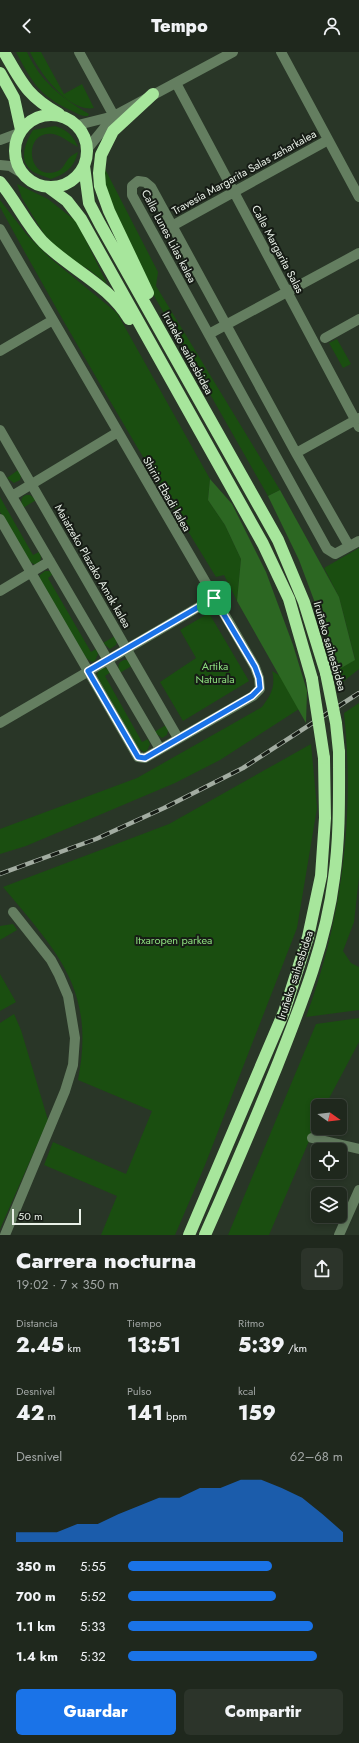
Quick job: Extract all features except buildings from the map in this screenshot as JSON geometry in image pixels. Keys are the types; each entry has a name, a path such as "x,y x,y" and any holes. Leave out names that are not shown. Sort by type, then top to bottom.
{"highway":[{"path":"4,52 26,90 43,105 78,125 86,140 88,148 84,166 78,175 69,182 59,186 48,187 34,183 23,174 18,165 15,154 16,144 20,132 29,122 39,116 51,114 62,116"},
{"path":"0,73 14,98 20,132"},
{"path":"153,94 113,131 107,140 100,155 100,186 109,211 150,297 216,415 236,465"},
{"name":"Iruñeko saihesbidea","path":"84,166 89,203 278,540 304,602 326,673 336,723 339,752 340,816 334,879 321,941 296,1016 236,1167 204,1235"},
{"path":"0,182 34,232 42,241 110,295 123,309 205,454 231,485"},
{"name":"Iruñeko saihesbidea","path":"48,187 66,201 81,219 264,544 289,599 312,679 324,758 325,818 321,876 308,937 284,1012 188,1235"}],"street":[{"path":"79,52 114,116"},
{"path":"78,125 114,116 233,52"},
{"path":"281,52 359,197"},
{"name":"Calle Margarita Salas","path":"176,83 287,292 358,421"},
{"path":"88,148 114,116"},
{"path":"0,140 20,132"},
{"name":"Travesía Margarita Salas zeharkalea","path":"172,226 328,140"},
{"path":"0,165 10,166 23,174"},
{"name":"Calle Lunes Lilas kalea","path":"138,181 145,182 151,187 226,325 349,546 335,554 327,549 132,195 132,186 138,181"},
{"name":"Shirin Ebadi kalea","path":"0,229 255,667 259,678 260,688 252,696 178,738"},
{"path":"209,334 359,253"},
{"path":"325,338 359,319"},
{"path":"0,351 53,320"},
{"path":"296,453 358,421"},
{"name":"Maiatzeko Plazako Amak kalea","path":"0,430 178,738"},
{"path":"12,496 31,483 118,432"},
{"path":"0,476 109,659 160,749"},
{"path":"0,519 138,757 145,758 178,738"},
{"path":"349,546 359,541"},
{"path":"0,591 50,561"},
{"path":"0,723 214,598"},
{"path":"4,1235 66,1091 74,1065 75,1038 68,996 59,975 51,960 14,912"},
{"path":"312,1138 359,1149"},
{"path":"340,1235 359,1190"}],"green space":[{"path":"16,52 27,52 38,72 45,80 70,102 89,114 88,116 81,115 59,104 37,87"},
{"path":"30,52 41,52 64,94 82,84 94,108 84,108 65,98 40,70"},
{"path":"55,126 63,129 69,134 74,139 78,147 62,137 53,134 43,135 37,139 33,146 32,154 38,169 45,172 58,171 70,157 78,152 74,162 68,170 51,179 38,174 27,166 24,150 33,130"},
{"path":"104,167 158,272 156,286 280,490 268,496 149,287 104,186"},
{"path":"17,184 48,199 77,222 107,284 88,269 64,256 44,234 22,198"},
{"path":"0,200 27,235 50,258 117,313 210,479 208,500 225,525 241,559 237,601 224,575 216,577 78,347 0,207"},
{"path":"337,339 351,364 343,368 329,343"},
{"path":"18,470 21,475 20,480 14,483 7,478"},
{"path":"210,479 232,504 266,572 293,645 307,691 306,723 237,601 241,559 225,525 208,500"},
{"path":"280,490 339,597 355,660 336,671 324,627 299,560 268,496"},
{"path":"26,495 30,495 36,500 23,508 21,502"},
{"path":"0,497 33,555 39,552 41,557 40,562 35,565 29,561 0,512"},
{"path":"359,548 359,669 339,685 336,671 355,659 339,597 324,568"},
{"path":"45,571 49,571 53,574 48,578 91,652 96,649 98,654 95,661 92,662 86,658 39,579 40,575"},
{"name":"Artika Naturala","path":"209,613 249,681 183,721 160,682 196,658 180,630"},
{"path":"115,636 117,641 116,645 110,649 103,643"},
{"path":"124,660 127,660 133,665 120,673 119,664"},
{"path":"102,668 106,668 111,672 105,676 142,742 148,739 150,744 147,751 144,752 138,748 97,676 98,672"},
{"path":"272,671 286,679 299,709 220,760 175,783 26,846 0,854 0,829 137,778 262,707 272,690"},
{"path":"359,703 359,877 354,922 343,951 351,963 359,967 359,1010 306,1017 329,943 343,867 348,790 344,713"},
{"path":"166,725 168,730 167,735 162,738 154,732"},
{"name":"Itxaropen parkea","path":"311,744 317,808 297,928 205,1165 175,1235 101,1235 117,1196 44,1165 53,1142 126,1174 152,1111 78,1080 82,1048 81,1021 76,996 68,974 40,932 3,887 169,824"},
{"path":"13,924 17,930 0,940 0,926"},
{"path":"0,974 16,1002 0,1011"},
{"path":"14,1014 21,1030 48,1120 0,1229 0,1023"},
{"path":"359,1018 359,1042 329,1099 311,1099 312,1135 269,1235 228,1235 316,1024"}],"railway":[{"path":"0,874 96,839 164,808 243,768 359,693"}],"route":[{"path":"214,598 255,667 259,678 260,688 252,696 145,758 138,757 88,671 214,598"}]}
